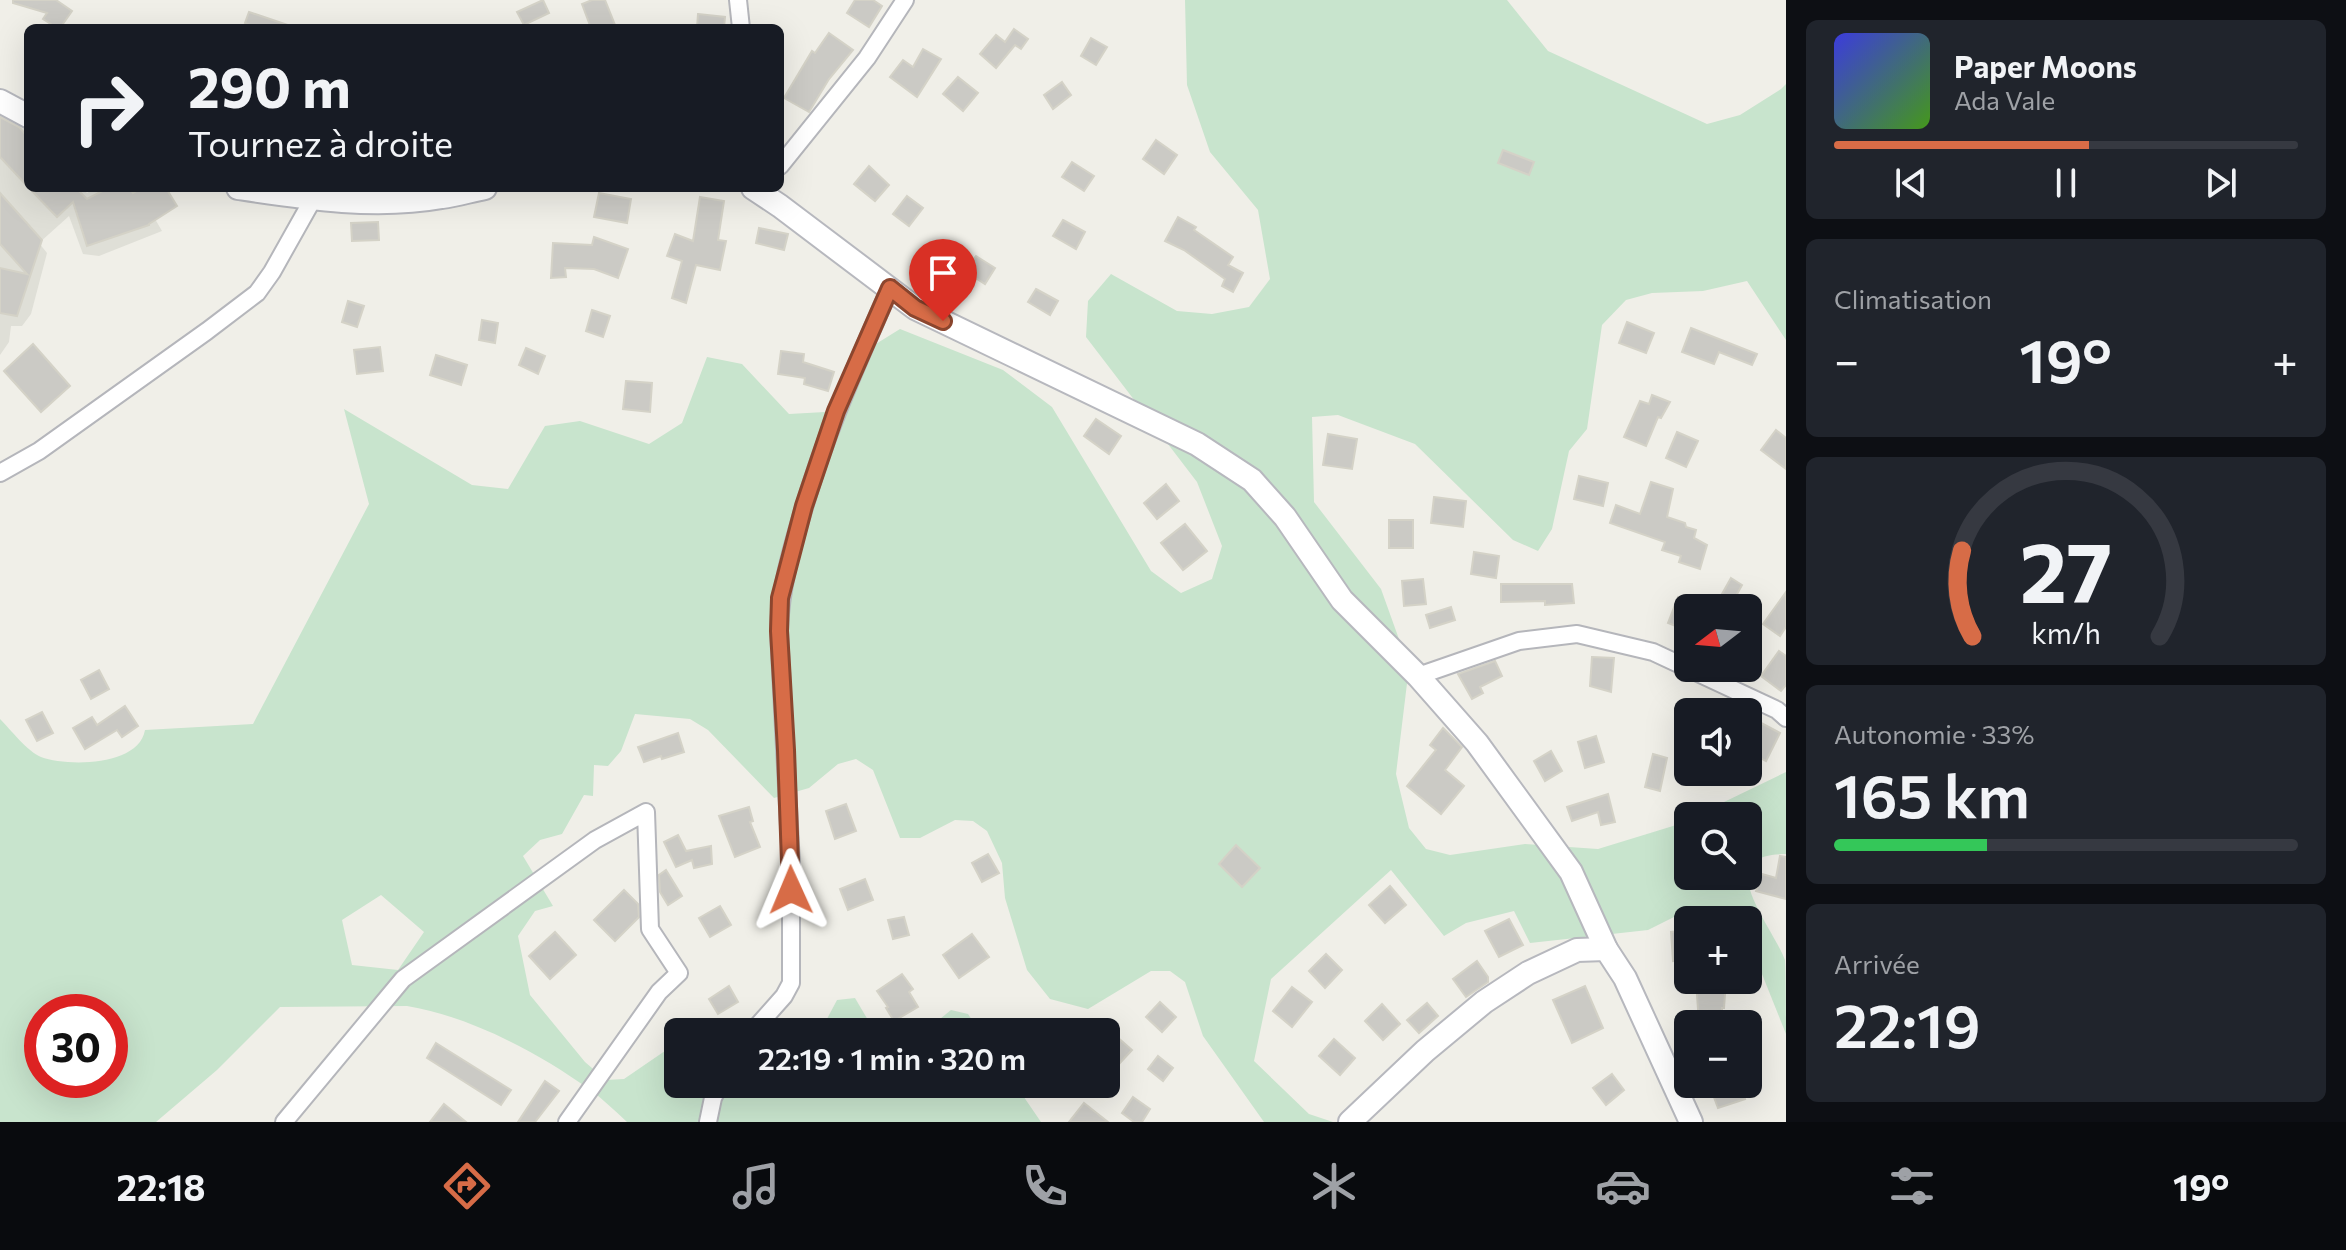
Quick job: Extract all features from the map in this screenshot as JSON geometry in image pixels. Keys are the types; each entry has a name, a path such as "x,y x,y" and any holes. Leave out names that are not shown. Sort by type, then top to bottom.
{"street":[{"path":"738,0 741,24"},
{"path":"784,161 867,58 905,0"},
{"path":"0,101 24,114"},
{"path":"265,192 313,199 395,202 467,192"},
{"path":"762,192 915,308 1197,444 1252,480 1285,517 1342,600 1418,676 1477,743 1571,872 1606,949 1625,978 1691,1122"},
{"path":"0,473 39,451 257,293 313,199"},
{"path":"764,1018 791,983 791,865 780,598 811,484 836,411 890,288"},
{"path":"1418,676 1519,641 1577,634 1653,652 1777,710 1786,718"},
{"path":"284,1122 403,979 595,840 646,812 650,929 679,973 659,992 567,1122"},
{"path":"1350,1122 1425,1051 1484,1002 1528,973 1577,950 1606,949"},
{"path":"708,1122 713,1098"}],"shaded area":[{"path":"0,104 24,119 24,192 139,192 162,231 99,256 83,254 69,216 39,243 47,253 31,314 22,326 11,326 9,342 0,355"}],"green space":[{"path":"1185,0 1507,0 1548,51 1707,124 1740,115 1786,84 1786,340 1747,281 1703,291 1652,293 1626,300 1602,325 1587,429 1569,451 1552,529 1538,551 1513,540 1415,444 1338,415 1312,417 1314,502 1381,589 1409,667 1396,774 1409,828 1426,849 1450,855 1525,844 1598,849 1674,826 1674,890 1750,890 1757,906 1674,906 1674,917 1648,930 1530,943 1514,911 1466,923 1444,936 1391,870 1271,979 1254,1061 1309,1114 1333,1122 1264,1122 1203,1036 1185,982 1170,971 1151,971 1088,1009 1050,999 1027,970 1005,898 1002,863 987,831 973,821 955,820 920,838 900,838 873,770 856,759 838,764 809,788 774,798 708,730 690,719 635,714 621,751 608,766 594,765 593,796 584,795 562,834 540,840 523,856 553,906 535,911 518,936 530,995 585,1062 606,1080 624,1079 664,1052 664,1098 1025,1098 1041,1122 627,1122 589,1089 526,1050 455,1018 407,1006 280,1007 217,1070 156,1122 0,1122 0,719 36,754 68,762 117,757 140,742 145,730 253,724 369,504 344,409 472,485 508,489 545,426 580,421 649,444 682,423 707,357 742,364 789,414 825,412 871,347 900,329 1003,370 1052,407 1151,571 1181,593 1212,579 1222,546 1197,482 1086,337 1088,301 1111,274 1177,311 1212,314 1249,307 1270,279 1258,210 1210,152 1187,85","holes":["381,895 424,932 398,970 352,965 342,920"]},
{"path":"1786,772 1786,854 1763,857 1762,802 1724,802"},
{"path":"1762,916 1785,960 1786,1034 1762,974"},
{"path":"855,998 867,1018 827,1018 837,1000"},
{"path":"951,1010 968,1014 971,1018 941,1018"}],"building":[{"path":"13,0 56,0 72,11 63,24 51,24 43,19 47,13 13,3"},
{"path":"543,0 549,13 523,24 517,12"},
{"path":"605,0 615,24 590,24 582,4"},
{"path":"855,0 873,0 882,6 869,27 847,13"},
{"path":"249,12 285,24 248,24 245,23"},
{"path":"698,14 725,17 724,24 697,24"},
{"path":"1014,29 1028,39 1021,49 1015,45 996,68 980,54 996,35 1005,42"},
{"path":"829,33 853,50 829,79 809,112 784,98 812,51 815,53"},
{"path":"1091,38 1107,47 1096,65 1081,56"},
{"path":"923,49 941,59 917,97 890,77 903,60 913,67"},
{"path":"958,77 978,93 963,111 943,94"},
{"path":"1062,82 1071,95 1053,109 1044,95"},
{"path":"0,117 24,133 24,183 0,157"},
{"path":"1156,140 1177,155 1164,174 1143,159"},
{"path":"1503,150 1534,162 1529,175 1498,163"},
{"path":"1072,162 1094,176 1084,191 1062,177"},
{"path":"869,166 889,185 875,201 854,184"},
{"path":"33,192 80,192 87,199 100,192 168,192 177,206 149,225 87,246 73,202 57,217"},
{"path":"0,193 42,240 17,316 0,313 0,268 27,274 0,244"},
{"path":"599,193 631,199 627,223 594,217"},
{"path":"907,196 923,208 909,226 893,214"},
{"path":"700,197 724,201 718,240 726,241 720,270 696,265 686,303 672,298 682,261 667,256 675,234 693,241"},
{"path":"1178,217 1196,227 1194,230 1233,257 1228,265 1243,273 1233,292 1222,286 1225,279 1184,250 1165,241"},
{"path":"1063,220 1085,232 1076,249 1053,236"},
{"path":"378,222 379,240 352,241 351,223"},
{"path":"759,228 788,234 784,250 756,243"},
{"path":"594,237 628,249 618,278 594,269 565,268 566,277 551,278 553,243 592,245"},
{"path":"976,256 995,268 985,284 965,271"},
{"path":"1036,289 1058,301 1050,315 1028,302"},
{"path":"348,301 364,306 357,327 342,322"},
{"path":"592,310 610,316 603,337 586,331"},
{"path":"482,320 498,323 495,343 479,340"},
{"path":"1627,322 1654,333 1646,353 1619,343"},
{"path":"1691,328 1757,354 1752,365 1719,352 1714,364 1682,352"},
{"path":"33,344 70,386 41,412 4,371"},
{"path":"380,347 383,371 357,374 354,350"},
{"path":"526,348 545,356 538,374 519,365"},
{"path":"781,351 804,354 803,362 834,372 828,391 804,384 805,378 778,374"},
{"path":"436,355 467,365 461,385 430,375"},
{"path":"626,381 652,383 650,412 623,409"},
{"path":"1652,395 1670,402 1661,418 1658,417 1646,446 1624,437 1640,401 1649,404"},
{"path":"1096,419 1121,436 1109,454 1084,436"},
{"path":"1776,430 1786,438 1786,469 1761,450"},
{"path":"1677,432 1698,441 1686,467 1666,458"},
{"path":"1328,434 1357,439 1352,469 1323,465"},
{"path":"1579,476 1608,483 1603,506 1574,499"},
{"path":"1651,482 1673,489 1667,517 1696,530 1694,538 1707,545 1700,569 1679,562 1681,556 1662,550 1665,542 1610,523 1616,505 1640,514"},
{"path":"1166,484 1179,501 1157,519 1144,503"},
{"path":"1434,497 1466,501 1463,527 1431,523"},
{"path":"1389,520 1413,520 1413,548 1389,548"},
{"path":"1185,524 1207,551 1183,570 1161,543"},
{"path":"1474,552 1499,556 1496,578 1471,574"},
{"path":"1731,578 1742,585 1737,594 1722,594"},
{"path":"1423,579 1426,604 1404,606 1402,581"},
{"path":"1501,584 1572,584 1574,603 1501,602"},
{"path":"1786,592 1786,627 1780,636 1763,624"},
{"path":"1451,607 1455,620 1430,628 1426,615"},
{"path":"1674,607 1674,625 1668,623"},
{"path":"1779,651 1786,656 1786,685 1781,691 1762,675"},
{"path":"1592,657 1614,658 1611,692 1590,686"},
{"path":"1495,661 1502,676 1480,687 1483,693 1472,699 1458,674"},
{"path":"99,670 109,689 91,699 81,680"},
{"path":"125,706 138,726 122,737 117,730 85,749 73,728 92,717 97,725"},
{"path":"42,712 53,733 37,741 26,720"},
{"path":"1762,723 1780,733 1766,761 1762,759"},
{"path":"1443,728 1462,747 1445,770 1464,786 1441,814 1407,786 1436,750 1430,745"},
{"path":"678,733 684,752 644,762 638,747"},
{"path":"1596,736 1604,762 1585,768 1578,742"},
{"path":"1551,751 1562,771 1545,781 1534,761"},
{"path":"1653,754 1667,758 1660,791 1645,787"},
{"path":"1608,794 1615,822 1601,825 1598,812 1572,821 1567,807"},
{"path":"846,804 856,831 835,839 826,811"},
{"path":"749,807 753,821 750,822 760,847 735,857 719,816"},
{"path":"678,835 686,851 711,846 712,864 694,868 692,860 676,867 664,842"},
{"path":"1236,845 1260,868 1242,887 1219,864"},
{"path":"988,854 999,873 982,882 972,863"},
{"path":"1780,856 1786,857 1786,899 1756,891 1762,890 1762,874 1776,878"},
{"path":"666,870 682,896 668,905 660,892 659,875"},
{"path":"865,879 873,900 848,910 840,889"},
{"path":"1390,886 1406,905 1385,923 1369,905"},
{"path":"624,890 638,904 639,917 615,941 594,920"},
{"path":"720,906 731,925 710,937 699,918"},
{"path":"904,917 909,935 893,939 888,920"},
{"path":"1509,919 1523,945 1499,957 1485,931"},
{"path":"555,932 576,955 550,979 529,956"},
{"path":"1671,932 1674,932 1673,961"},
{"path":"972,934 989,957 959,978 943,955"},
{"path":"1326,954 1342,970 1325,988 1309,971"},
{"path":"1477,961 1488,982 1466,997 1453,979"},
{"path":"902,974 913,989 909,992 918,1007 899,1018 892,1018 877,991"},
{"path":"729,986 738,1002 718,1014 709,999"},
{"path":"1585,986 1603,1028 1572,1043 1553,1000"},
{"path":"1292,987 1312,1002 1292,1027 1273,1011"},
{"path":"1697,994 1725,994 1722,1010 1698,1010"},
{"path":"1160,1002 1176,1017 1162,1032 1146,1017"},
{"path":"1427,1003 1438,1016 1419,1033 1407,1020"},
{"path":"1382,1004 1400,1024 1383,1040 1365,1021"},
{"path":"1334,1039 1355,1058 1340,1075 1319,1056"},
{"path":"1120,1040 1132,1050 1120,1063"},
{"path":"436,1043 511,1090 501,1105 427,1058"},
{"path":"1158,1056 1173,1068 1163,1081 1148,1069"},
{"path":"1612,1074 1624,1090 1606,1105 1593,1088"},
{"path":"545,1081 559,1091 535,1122 518,1122"},
{"path":"1133,1097 1150,1109 1142,1122 1134,1122 1122,1113"},
{"path":"1714,1098 1745,1098 1745,1099 1718,1108"},
{"path":"1084,1103 1108,1122 1069,1122"},
{"path":"444,1104 466,1122 430,1122"}],"route":[{"path":"791,890 779,631 780,598 791,551 836,411 890,288 915,308 943,321"}]}
